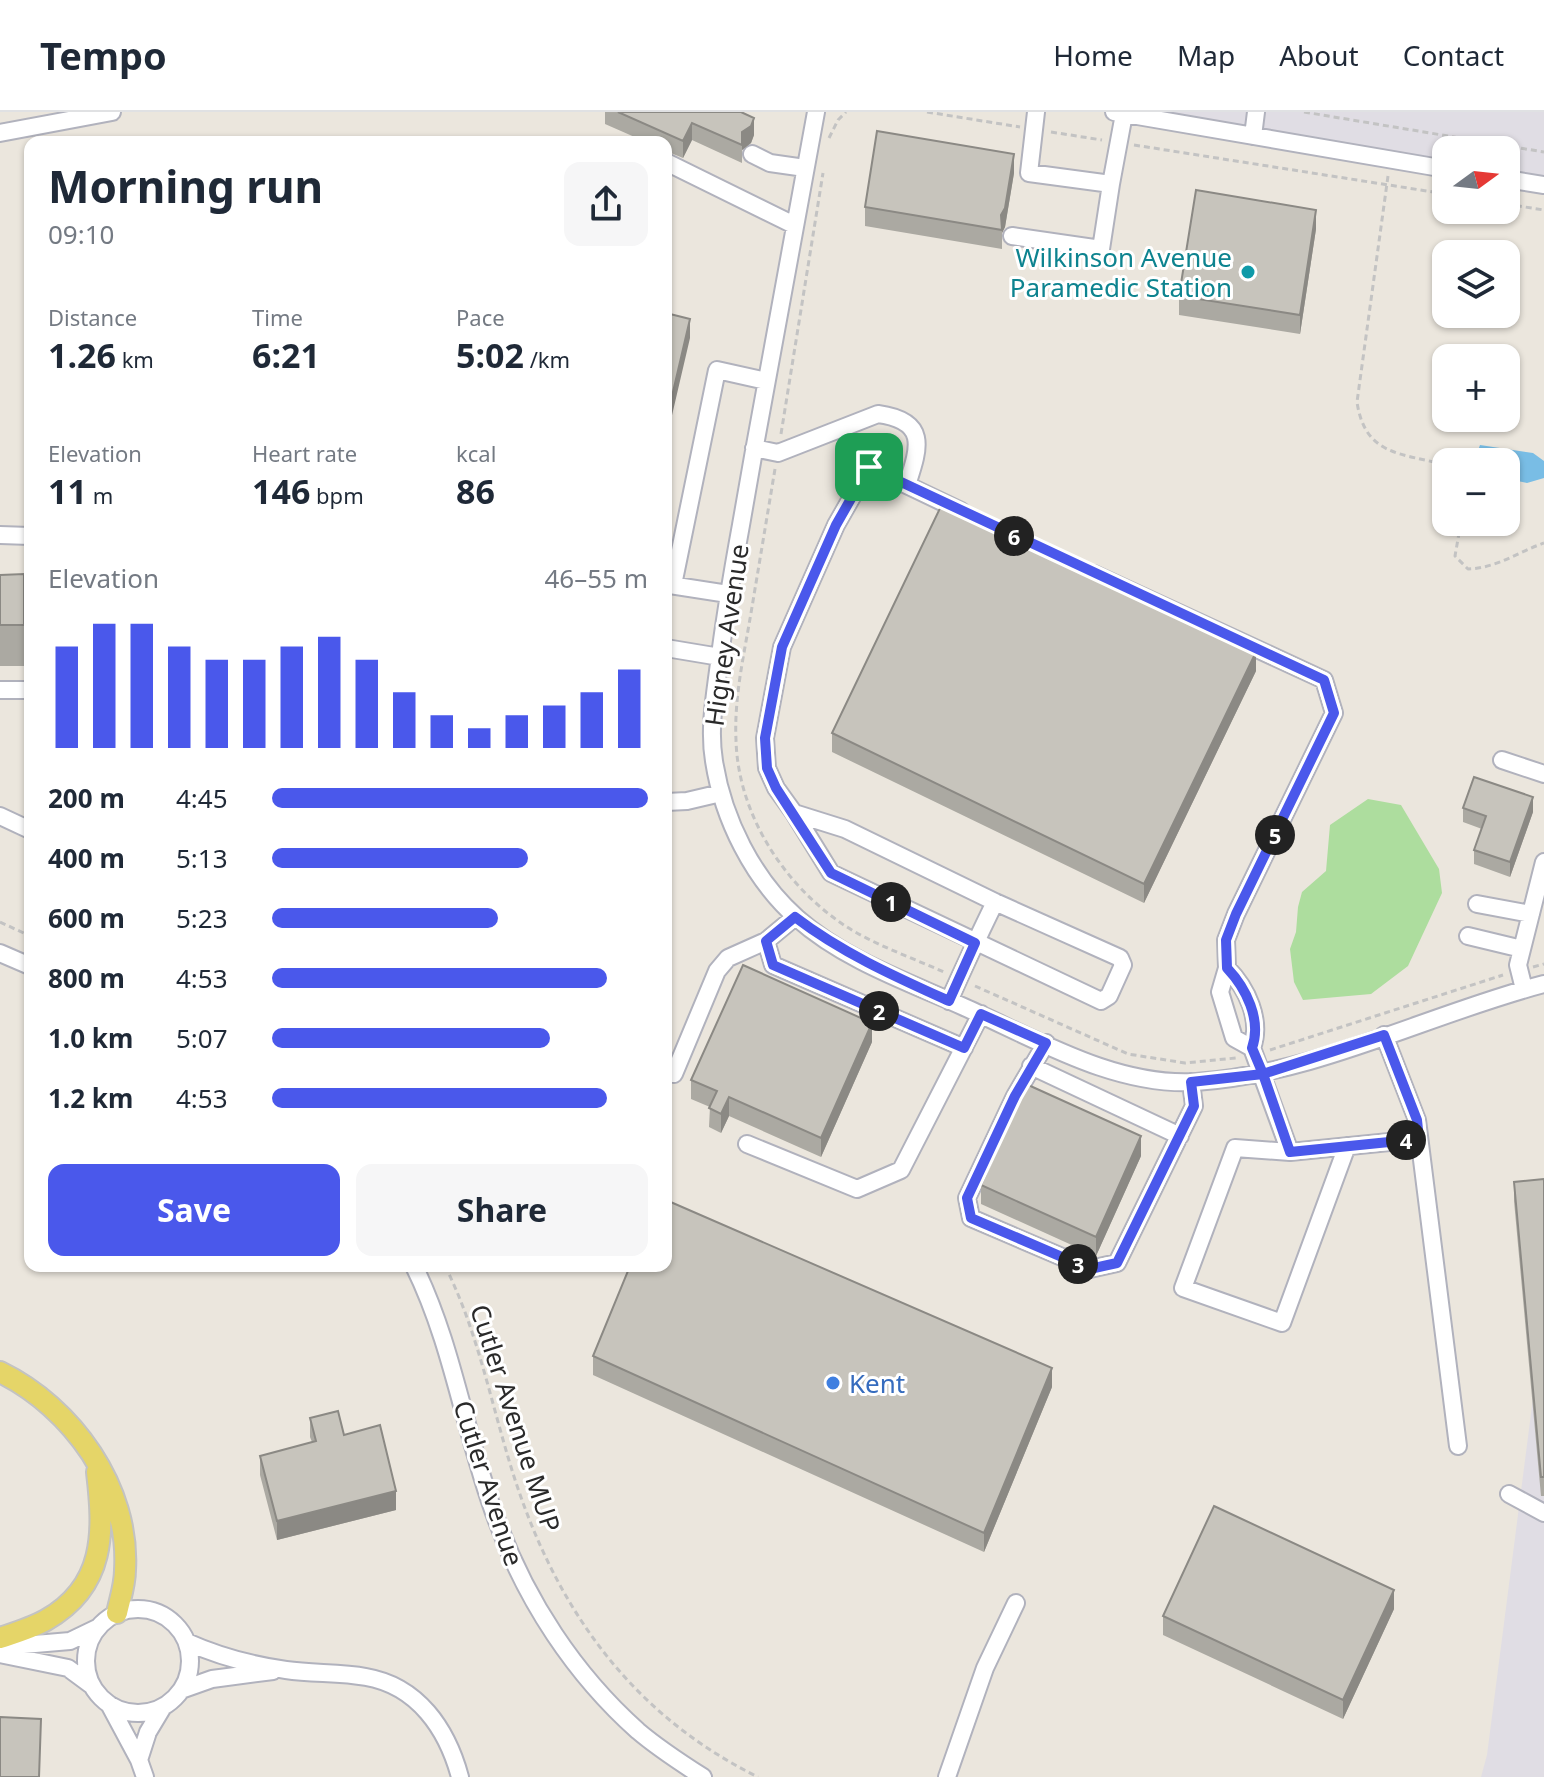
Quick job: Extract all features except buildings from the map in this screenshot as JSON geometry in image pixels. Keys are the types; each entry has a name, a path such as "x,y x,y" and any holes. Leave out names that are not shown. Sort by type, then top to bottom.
{"main road":[{"path":"0,1372 21,1382 47,1401 76,1432 115,1498 124,1535 125,1570 117,1613"},
{"path":"0,1638 44,1622 58,1612 77,1594 93,1569 101,1541 102,1514 95,1461"}],"street":[{"path":"0,133 112,112"},
{"name":"Higney Avenue","path":"816,112 728,594 711,726 713,760 730,822 767,884 795,917 824,939 890,974 1089,1062 1144,1079 1191,1082 1263,1074 1544,984"},
{"path":"1253,136 1256,112"},
{"path":"1012,236 1101,249 1119,142 1119,113 1432,167"},
{"path":"1035,120 1029,173 1111,184"},
{"path":"752,154 770,163 805,168"},
{"path":"672,165 794,225"},
{"path":"1520,181 1544,185"},
{"path":"672,572 717,370 766,381"},
{"path":"754,448 778,453 878,414 894,416 909,426 919,449 907,485"},
{"path":"794,813 845,829 1120,958 1123,965 1109,996 1101,1001 831,873 776,788 767,768 765,738 782,647 836,525 869,467 975,517"},
{"path":"0,535 24,536"},
{"path":"1084,569 1324,680 1334,713 1236,914 1226,940 1227,968 1220,992 1234,1038 1253,1051 1290,1152"},
{"path":"0,586 24,585"},
{"path":"672,586 728,594"},
{"path":"672,649 720,657"},
{"path":"0,690 24,690"},
{"path":"1502,760 1544,774"},
{"path":"672,802 721,793"},
{"path":"0,816 24,827"},
{"path":"1524,989 1518,965 1544,862"},
{"path":"949,1001 995,902"},
{"path":"1477,904 1531,914"},
{"path":"674,1074 717,971 728,958 766,941 795,917"},
{"path":"1468,936 1522,949"},
{"path":"766,941 773,965 964,1048"},
{"path":"0,953 24,963"},
{"path":"1227,968 1243,984 1258,1032 1253,1051"},
{"path":"747,1144 857,1189 901,1170 981,1014"},
{"path":"1384,1035 1417,1120 1458,1446"},
{"path":"1046,1043 1037,1062 1031,1066 967,1198 971,1218 1090,1269 1117,1263 1194,1106 1191,1082"},
{"path":"1031,1066 1180,1136"},
{"path":"1347,1146 1282,1323 1183,1288 1235,1148 1290,1152 1347,1146 1419,1139"},
{"name":"Cutler Avenue","path":"416,1272 453,1366 496,1519 525,1589 553,1633 596,1687 639,1731 703,1777"},
{"path":"1509,1494 1544,1513"},
{"path":"947,1775 985,1668 1016,1603"},
{"path":"0,1647 70,1641 97,1628 117,1613 133,1609 158,1613 178,1627 187,1642 190,1658 188,1675 181,1690 163,1707 148,1732 139,1760"},
{"path":"94,1687 88,1676 87,1651 97,1628"},
{"path":"187,1642 215,1654 285,1670 367,1677 394,1686 426,1709 442,1729 460,1777"},
{"path":"0,1654 68,1668 94,1687 109,1704 145,1777"},
{"path":"181,1690 212,1679 285,1670"},
{"path":"109,1704 136,1713 163,1707"}],"path":[{"path":"828,140 832,129 846,112"},
{"path":"927,112 1035,120 1119,142 1432,192"},
{"path":"1304,112 1544,152"},
{"path":"1390,160 1357,402 1360,424 1374,443 1391,451 1432,461"},
{"path":"824,167 737,697 736,744 744,790 766,841 798,886 827,912 859,933 959,979 1128,1054 1185,1063 1204,1063 1291,1045 1506,975"},
{"path":"1520,206 1544,210"},
{"path":"1459,536 1455,556 1468,569 1493,566 1544,543"},
{"path":"0,922 24,933"},
{"path":"1531,968 1544,964"},
{"name":"Cutler Avenue MUP","path":"447,1272 481,1364 523,1506 541,1552 564,1596 621,1675 660,1712 697,1742 758,1777"}],"shaded area":[{"path":"1164,112 1544,112 1544,177 1520,173 1520,136 1432,136 1432,159"},
{"path":"1544,1313 1544,1777 1481,1777 1487,1755"}],"green space":[{"path":"1368,799 1401,805 1439,869 1442,893 1408,966 1371,994 1303,1000 1294,982 1290,949 1302,892 1326,871 1330,825"}],"water":[{"path":"1520,451 1533,453 1544,461 1544,478 1527,483 1520,482"}],"place":[{"name":"Wilkinson Avenue Paramedic Station","path":"1248,272"},
{"name":"Kent","path":"833,1383"}],"route":[{"path":"869,467 836,525 782,647 765,738 767,768 776,788 831,873 975,943 949,1001 824,939 795,917 766,941 773,965 964,1048 981,1014 1046,1043 1015,1096 967,1198 971,1218 1090,1269 1117,1263 1194,1106 1191,1082 1263,1074 1290,1152 1419,1139 1417,1120 1384,1035 1263,1074 1252,1048 1258,1032 1243,984 1227,968 1226,940 1236,914 1334,713 1324,680 869,467"}]}
